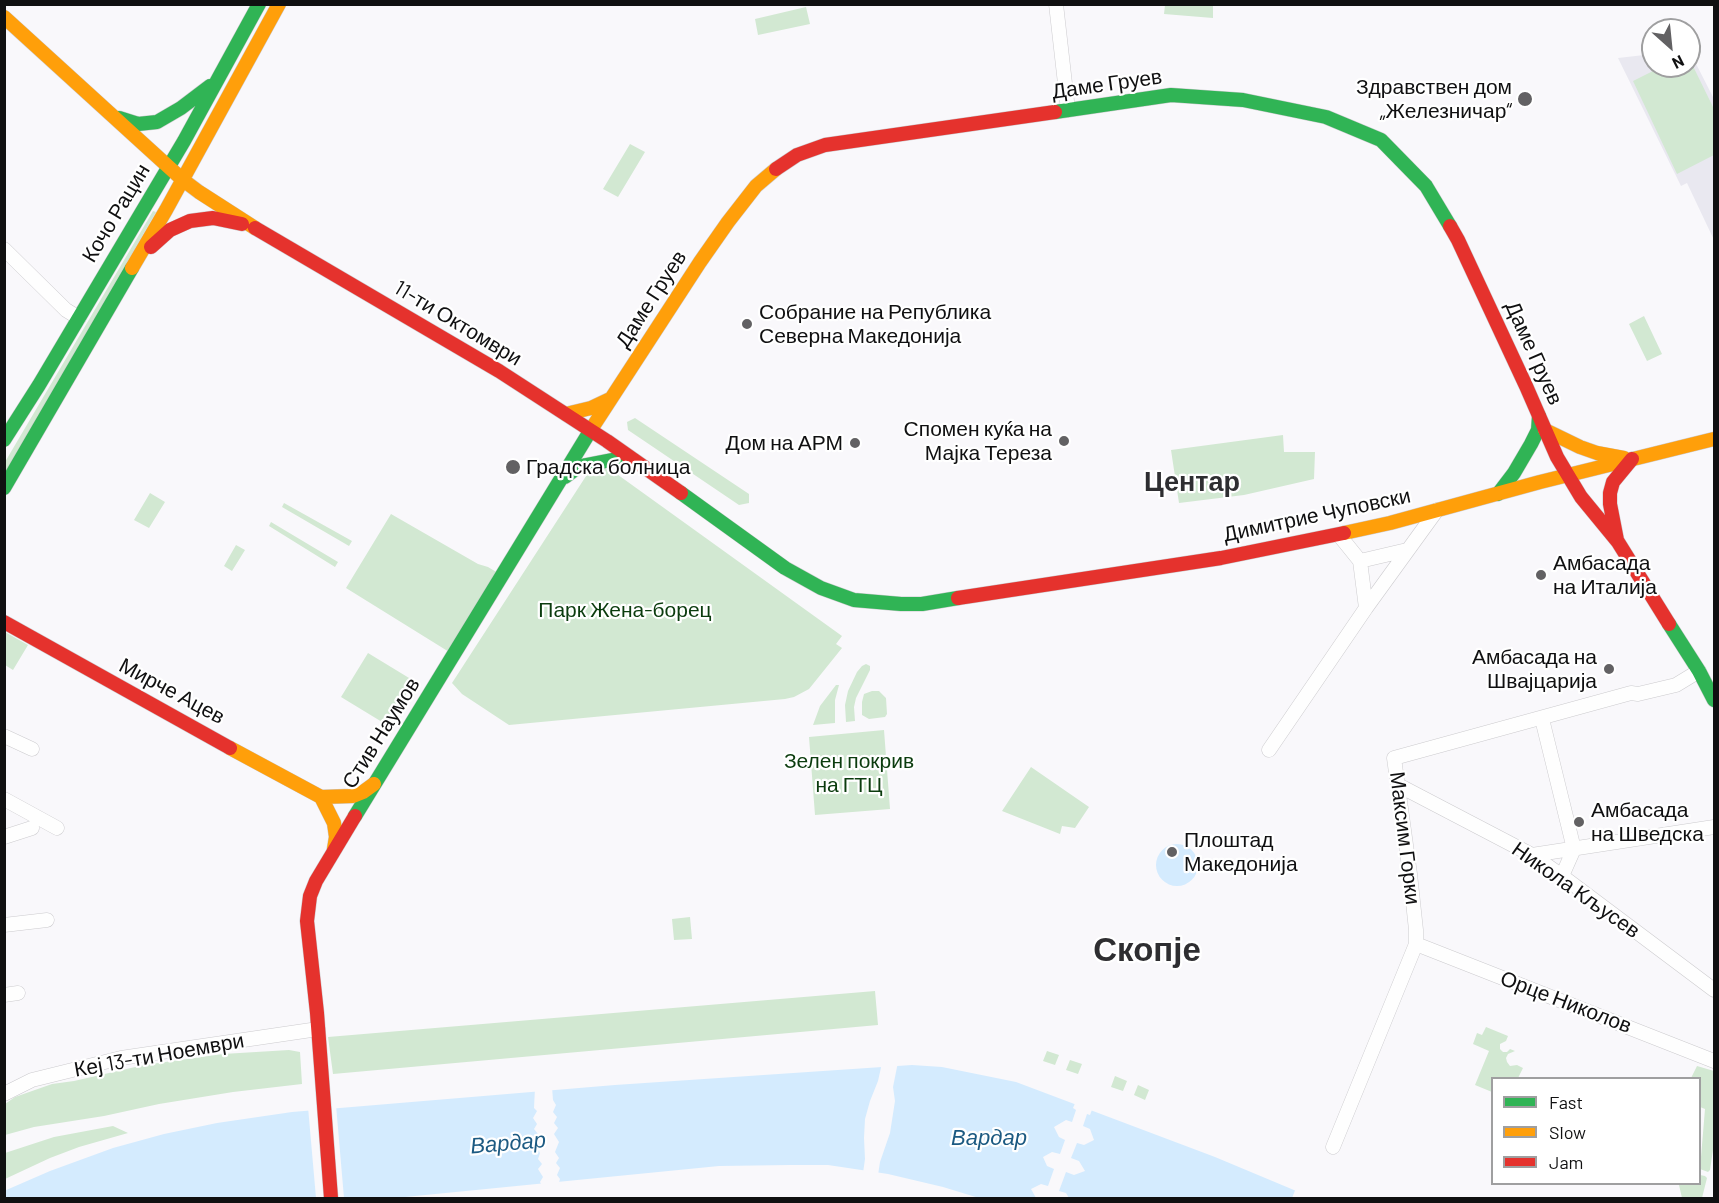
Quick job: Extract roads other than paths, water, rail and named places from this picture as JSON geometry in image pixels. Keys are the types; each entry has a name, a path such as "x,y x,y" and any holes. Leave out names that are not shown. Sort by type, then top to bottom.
{"street":[{"name":"Кочо Рацин","path":"4,440 169,166 259,4"},
{"name":"Кочо Рацин","path":"4,488 183,180 279,4"},
{"path":"1056,4 1068,110"},
{"name":"11-ти Октомври","path":"4,17 199,192 256,228 476,356 591,431 775,561 809,582 859,601 922,604"},
{"path":"114,116 138,124 158,122 182,108 217,81"},
{"name":"Даме Груев","path":"591,431 728,222 756,186 784,162 797,155 825,146 1171,95 1243,100 1326,117 1381,140 1426,186 1458,240 1557,457 1581,497 1618,542"},
{"path":"136,261 170,230 189,221 213,218 256,228"},
{"path":"4,249 66,310 79,318"},
{"path":"566,414 591,408 610,399"},
{"path":"1498,494 1531,444 1538,430 1539,416"},
{"path":"1545,430 1597,453 1632,459"},
{"name":"Стив Наумов","path":"331,1198 308,921 308,906 316,881 591,431"},
{"name":"Димитрие Чуповски","path":"922,604 1221,558 1339,535 1714,439"},
{"path":"562,479 577,468 627,457"},
{"path":"1632,459 1613,482 1610,493 1618,542 1693,674 1714,700"},
{"path":"1269,750 1366,608 1437,510"},
{"path":"1339,535 1360,561 1366,608"},
{"path":"1360,561 1407,550"},
{"name":"Мирче Ацев","path":"4,622 321,797"},
{"name":"Максим Горки","path":"1333,1148 1416,944 1410,874 1394,758 1542,720 1631,693 1637,688 1693,674"},
{"path":"1542,720 1574,849 1562,876"},
{"path":"4,736 32,750"},
{"path":"333,853 336,831 321,797 353,796 375,783"},
{"name":"Никола Кљусев","path":"1398,785 1532,855 1714,990"},
{"path":"4,799 57,828"},
{"path":"1532,855 1714,827"},
{"path":"4,837 32,828"},
{"path":"4,925 47,920"},
{"name":"Орце Николов","path":"1416,944 1714,1061"},
{"name":"Кеј 13-ти Ноември","path":"5,1093 32,1080 121,1058 318,1029"}],"water":[{"path":"1177,844 1192,850 1198,865 1192,880 1177,886 1162,880 1156,865 1162,850"},
{"name":"Вардар","path":"912,1065 942,1067 1016,1082 1215,1157 1313,1198 979,1198 888,1174 828,1165 719,1166 395,1198 5,1198 4,1191 113,1148 164,1134 217,1123 292,1112 615,1085"}],"place":[{"name":"Здравствен дом „Железничар“","path":"1525,99"},
{"name":"Собрание на Република Северна Македонија","path":"747,324"},
{"name":"Спомен куќа на Мајка Тереза","path":"1064,441"},
{"name":"Дом на АРМ","path":"855,443"},
{"name":"Градска болница","path":"513,467"},
{"name":"Амбасада на Италија","path":"1541,575"},
{"name":"Амбасада на Швајцарија","path":"1609,669"},
{"name":"Амбасада на Шведска","path":"1579,822"},
{"name":"Плоштад Македонија","path":"1172,852"}],"district":[{"name":"Центар","path":"1192,482"},
{"name":"Скопје","path":"1147,950"}],"park label":[{"name":"Парк Жена-борец","path":"625,610"},
{"name":"Зелен покрив на ГТЦ","path":"849,773"}]}
